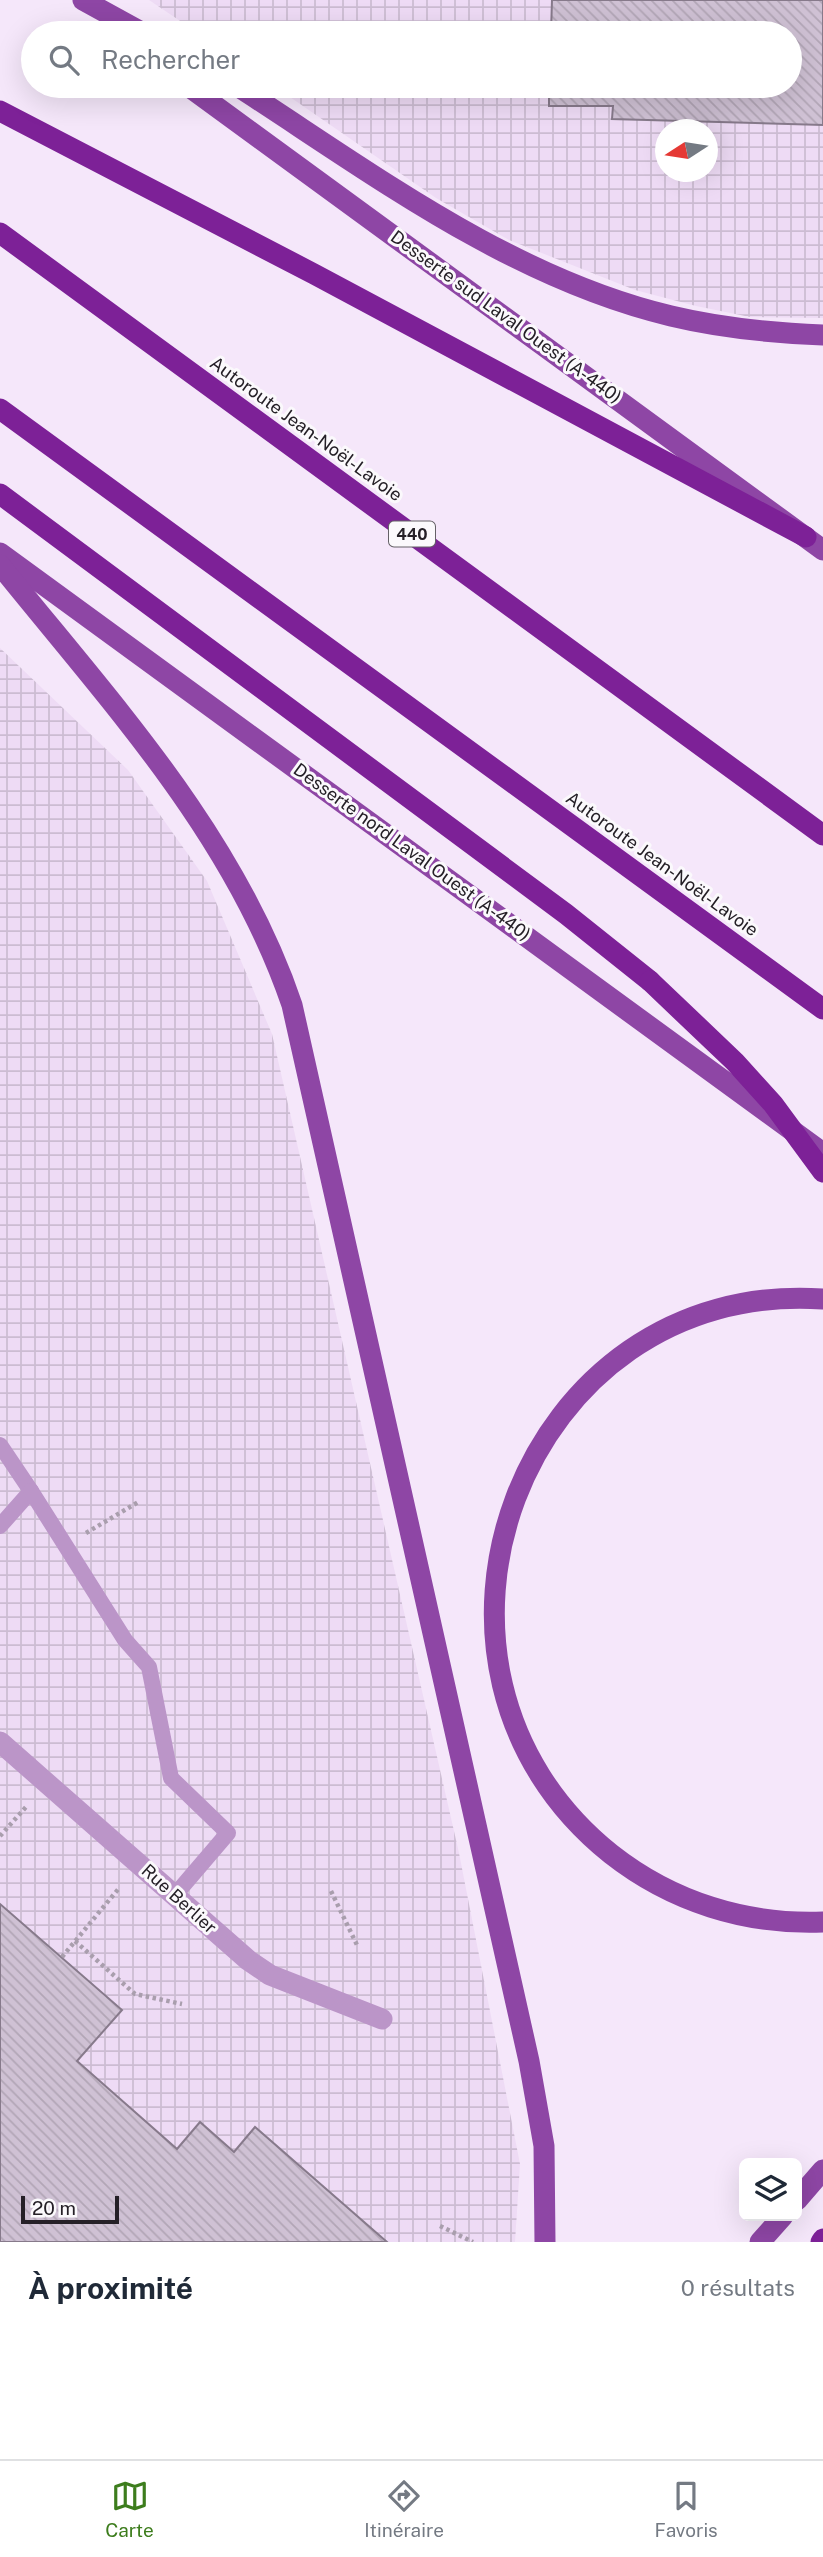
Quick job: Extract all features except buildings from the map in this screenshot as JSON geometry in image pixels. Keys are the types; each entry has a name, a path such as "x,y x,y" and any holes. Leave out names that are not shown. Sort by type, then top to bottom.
{"highway":[{"path":"0,111 314,274 815,544"},
{"name":"Autoroute Jean-Noël-Lavoie","path":"0,233 823,835"},
{"name":"Autoroute Jean-Noël-Lavoie","path":"0,409 823,1009"},
{"path":"0,494 566,914 650,981 735,1062 773,1104 823,1172"}],"main road":[{"path":"72,0 101,21"},
{"path":"83,0 121,21"},
{"name":"Desserte sud Laval Ouest (A-440)","path":"204,98 815,544"},
{"path":"256,98 447,219 502,249 582,286 668,315 710,324 823,335"},
{"name":"Desserte nord Laval Ouest (A-440)","path":"0,553 823,1153"},
{"path":"0,565 157,758 212,836 263,932 292,1005 529,2060 544,2146 545,2242"},
{"path":"823,1299 766,1299 724,1307 660,1332 600,1373 569,1407 531,1463 505,1530 493,1599 499,1673 513,1719 534,1764 578,1825 640,1876 705,1906 761,1921 823,1922"},
{"path":"802,2194 823,2170"},
{"path":"760,2242 779,2221"}],"street":[{"name":"Rue Berlier","path":"0,1742 248,1960 270,1975 382,2019"}],"lane":[{"path":"0,1445 125,1640 149,1667 171,1778 228,1833 175,1895"},
{"path":"0,1526 31,1491"}],"path":[{"path":"101,1524 140,1501"},
{"path":"0,1836 26,1807"},
{"path":"62,1957 120,1886"},
{"path":"331,1891 357,1945"},
{"path":"75,1941 135,1993 182,2004"},
{"path":"440,2226 473,2242"}],"shaded area":[{"path":"149,0 823,0 823,318 750,317 696,306 635,290 509,240 436,198 291,98 802,98 802,21 180,21"},
{"path":"0,648 128,770 207,881 272,1034 459,1853 520,2164 515,2242 0,2242"}]}
